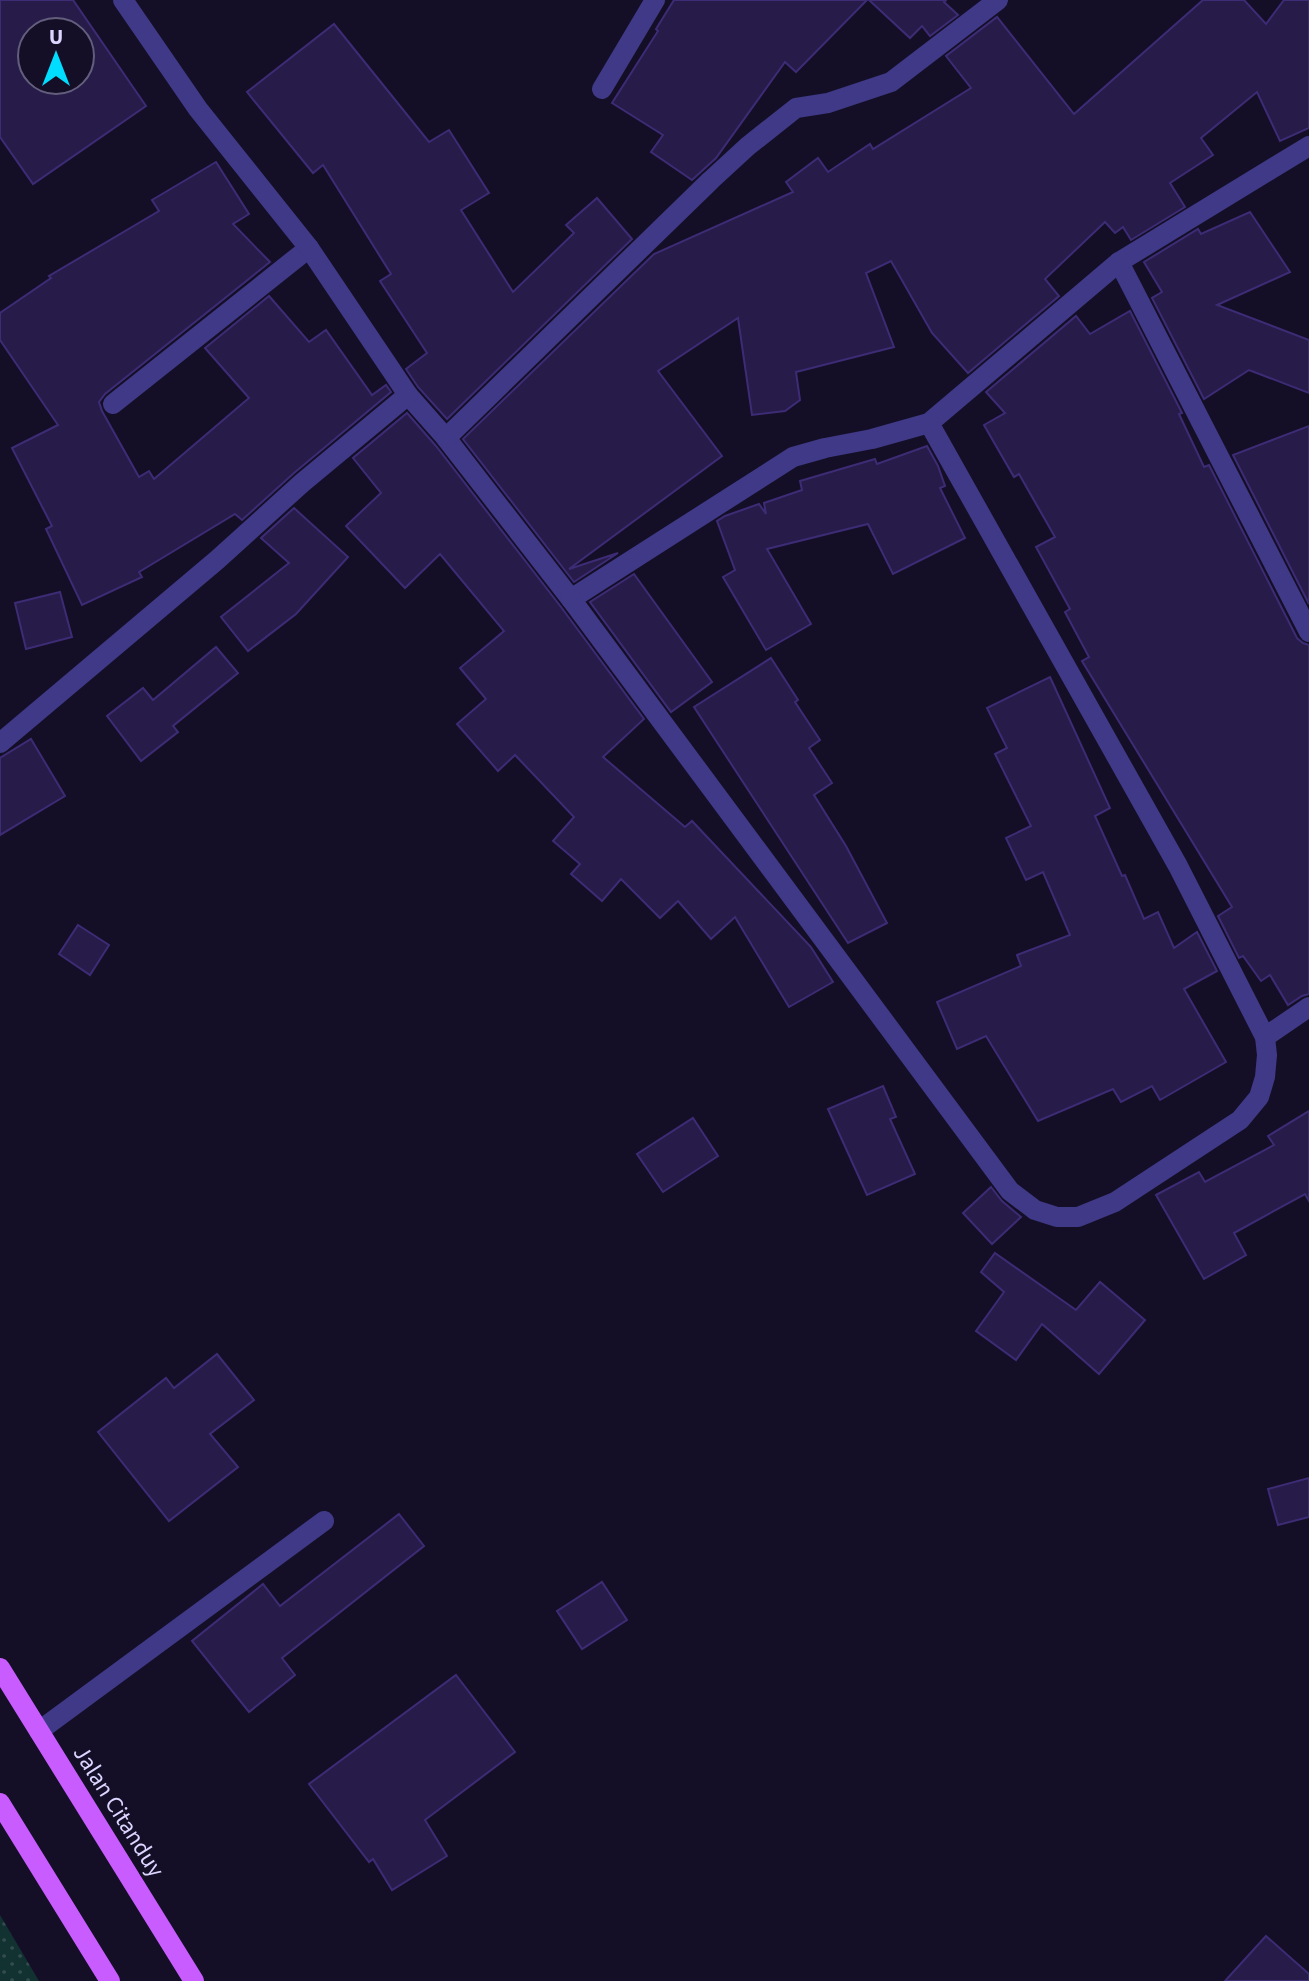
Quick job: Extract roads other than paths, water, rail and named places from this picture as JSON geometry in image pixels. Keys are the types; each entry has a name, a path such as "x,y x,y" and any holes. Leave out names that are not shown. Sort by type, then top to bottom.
{"main road":[{"name":"Jalan Citanduy","path":"0,1668 194,1981"},
{"path":"0,1803 110,1981"}],"street":[{"path":"123,0 198,109 309,248 408,395 446,438 571,599 1010,1191 1035,1210 1057,1217 1078,1217 1115,1202 1240,1120 1259,1097 1265,1077 1265,1037 1178,866 929,423"},
{"path":"602,89 655,0"},
{"path":"446,438 748,146 796,108 828,103 891,82 998,0"},
{"path":"571,599 793,457 929,423 1119,262 1309,146"},
{"path":"113,404 309,248"},
{"path":"1119,262 1309,632"},
{"path":"0,743 408,395"},
{"path":"1265,1037 1309,1007"},
{"path":"39,1731 324,1521"}]}
